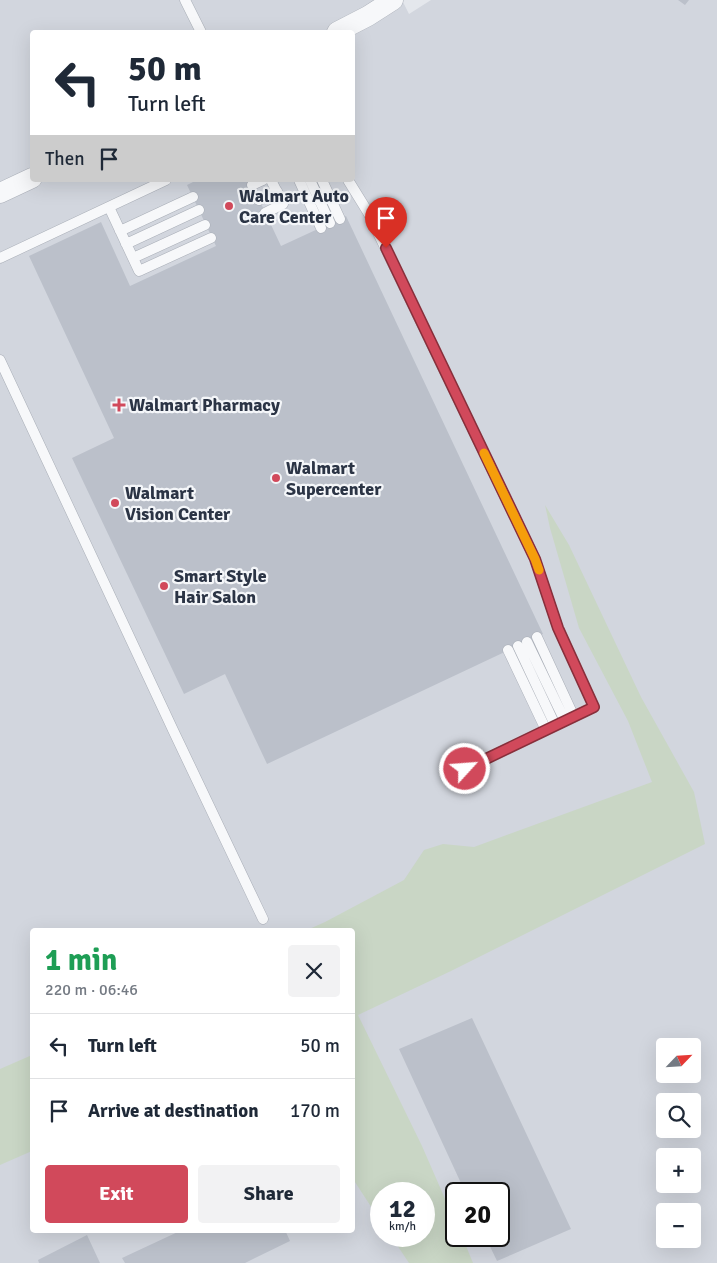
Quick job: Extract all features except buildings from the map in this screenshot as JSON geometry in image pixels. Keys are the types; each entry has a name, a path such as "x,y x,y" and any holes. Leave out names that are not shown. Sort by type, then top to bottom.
{"street":[{"path":"341,30 393,0"},
{"path":"0,193 30,179"}],"lane":[{"path":"185,0 200,30"},
{"path":"0,258 162,182"},
{"path":"252,185 259,182"},
{"path":"265,213 283,204 272,182"},
{"path":"300,182 326,226 311,182"},
{"path":"323,182 340,219"},
{"path":"349,182 369,214 535,559 558,628 594,707 465,769"},
{"path":"259,200 277,191"},
{"path":"120,231 193,197"},
{"path":"109,207 139,271 212,238"},
{"path":"126,244 199,210"},
{"path":"133,258 205,224"},
{"path":"0,360 263,919"},
{"path":"560,723 522,644 560,723"}],"shaded area":[{"path":"0,0 402,0 409,14 431,0 717,0 717,1263 0,1263"}],"green space":[{"path":"545,505 569,545 641,697 694,792 705,844 451,971 358,1015 422,1146 445,1199 445,1247 466,1247 473,1263 409,1263 398,1247 435,1247 435,1182 370,1182 370,1205 355,1182 355,928 312,928 404,880 424,850 443,844 474,847 652,782 628,721 579,628"},
{"path":"30,1056 30,1152 0,1165 0,1069"}],"slow traffic":[{"path":"484,453 539,570"}],"place":[{"name":"Walmart Auto Care Center","path":"229,206"},
{"name":"Walmart Pharmacy","path":"119,405"},
{"name":"Walmart Supercenter","path":"276,478"},
{"name":"Walmart Vision Center","path":"115,503"},
{"name":"Smart Style Hair Salon","path":"164,586"}],"route":[{"path":"386,248 535,559 558,628 594,707 465,769"}]}
